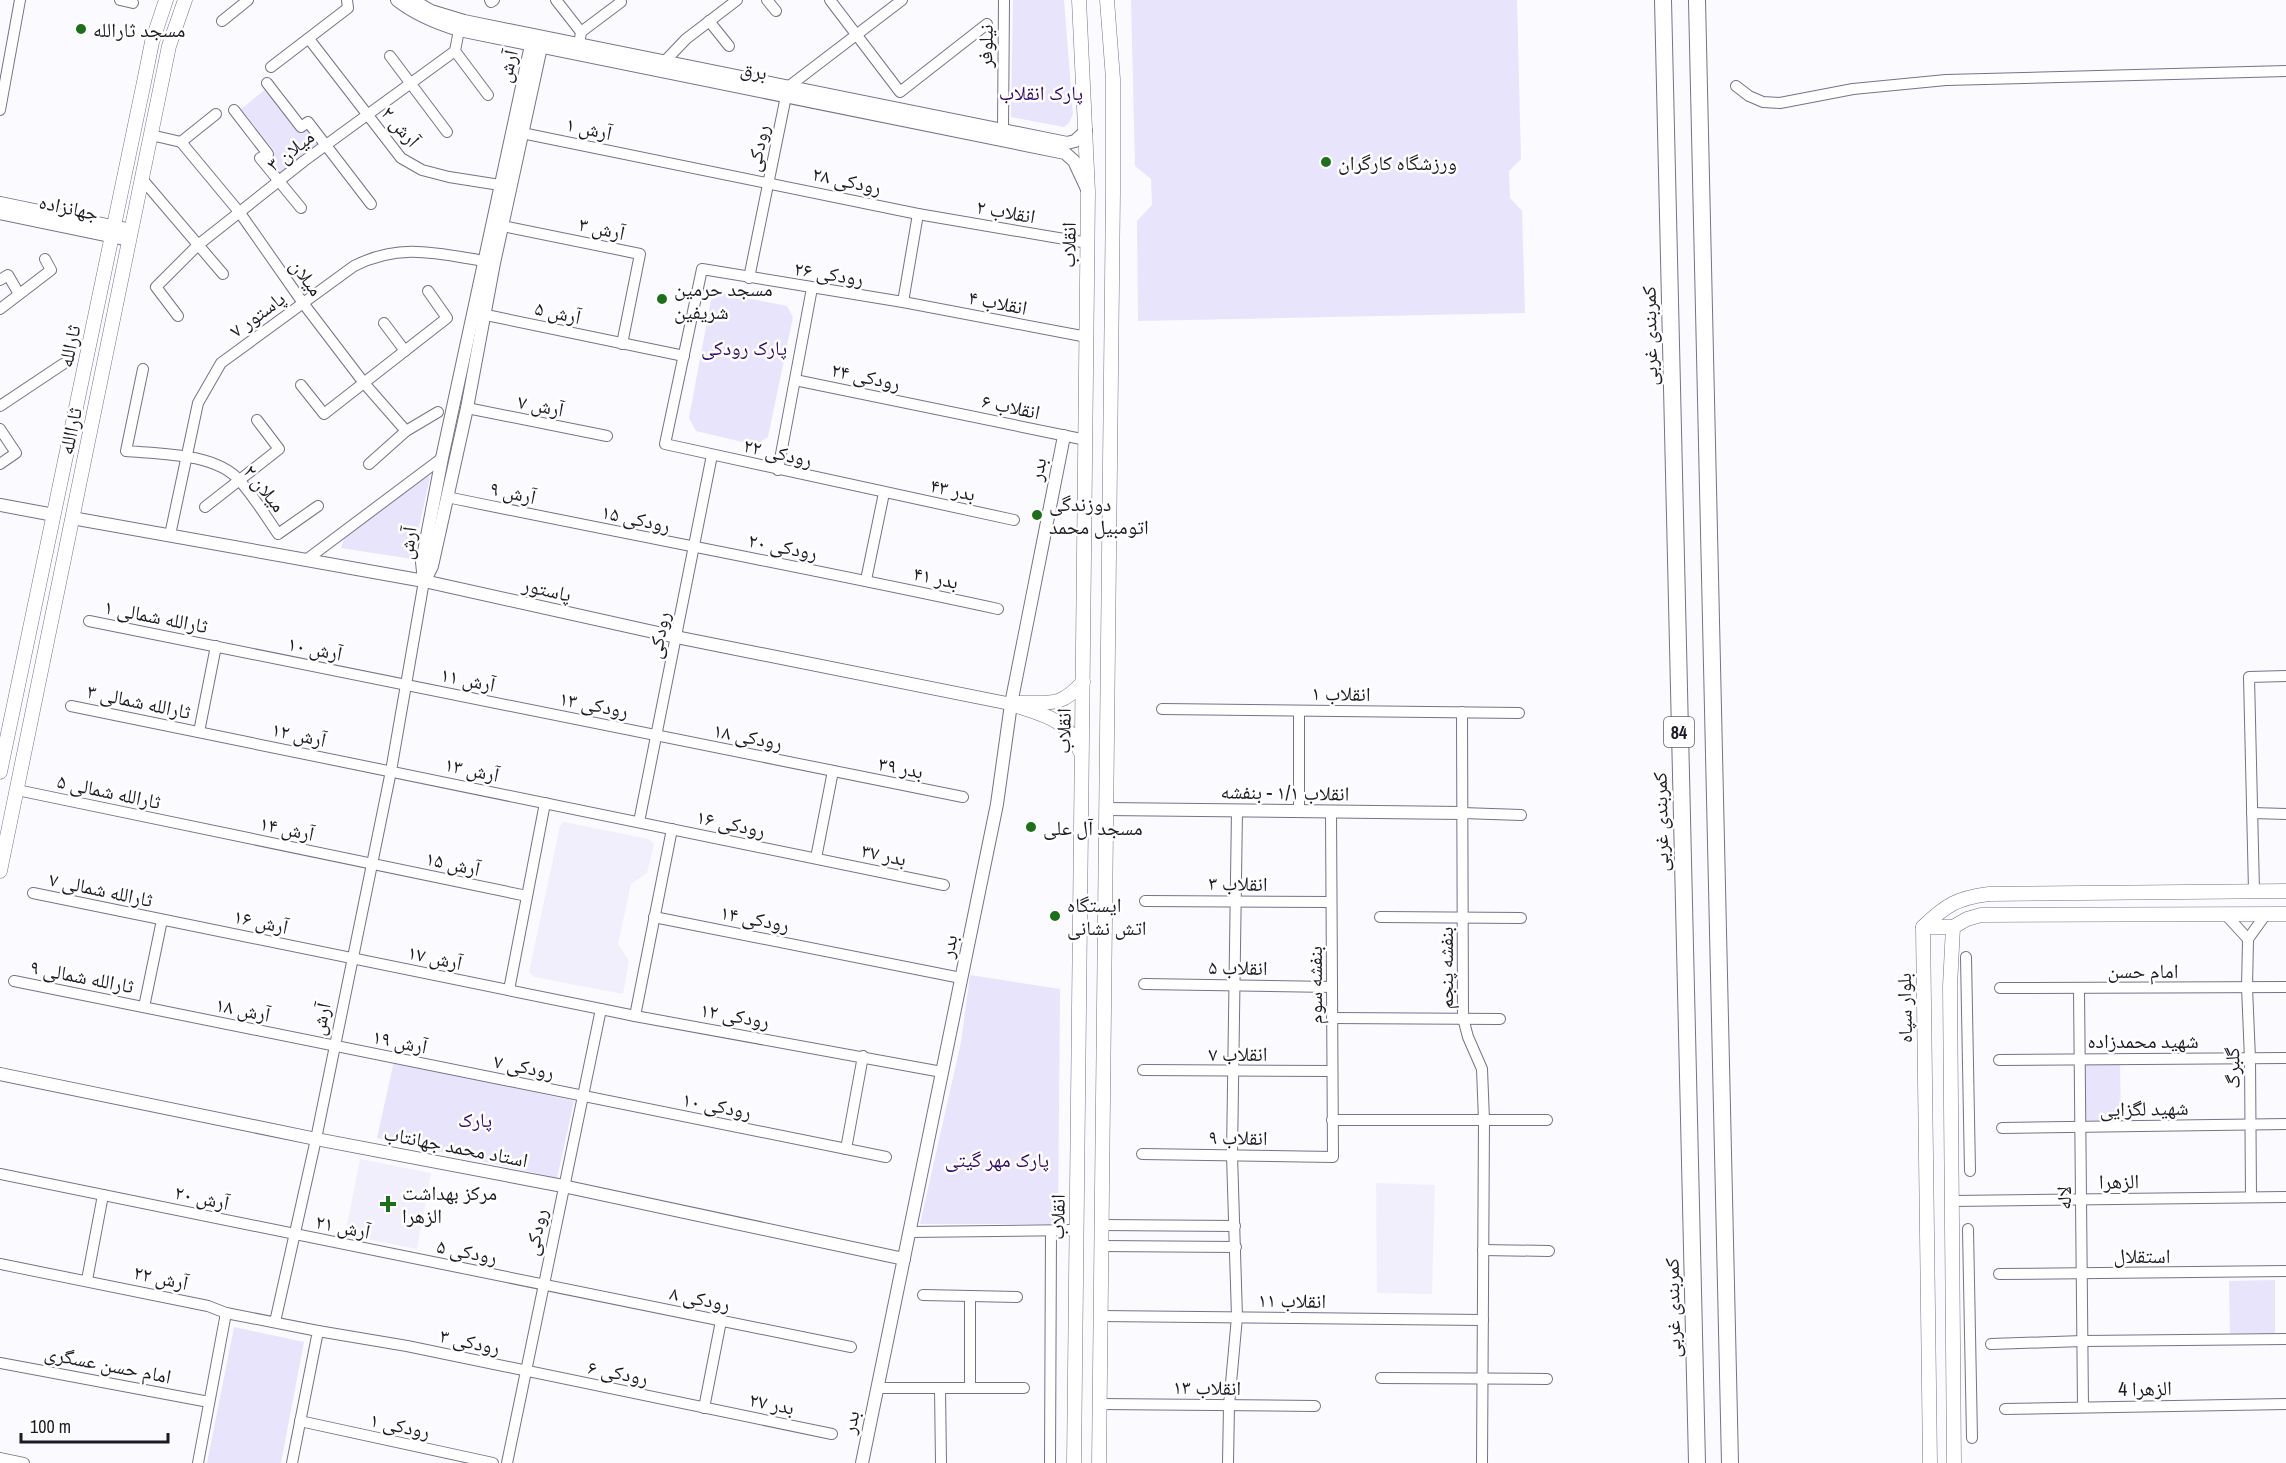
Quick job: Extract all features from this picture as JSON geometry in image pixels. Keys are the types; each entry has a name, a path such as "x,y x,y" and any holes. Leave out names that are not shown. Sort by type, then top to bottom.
{"highway":[{"name":"کمربندی غربی","path":"1663,0 1696,1463"},
{"name":"84","path":"1697,0 1730,1462"}],"main road":[{"name":"ثارالله","path":"0,772 3,736 54,515 152,42 166,0"},
{"name":"ثاراالله","path":"0,871 169,46 185,0"},
{"name":"انقلاب","path":"1074,1463 1088,243 1086,130 1079,0"},
{"path":"1099,1463 1113,192 1113,79 1107,0"},
{"path":"54,515 72,518"},
{"path":"1011,704 1057,702 1065,699 1083,681"},
{"path":"1011,704 1061,724 1075,737 1082,757"},
{"path":"1923,927 1941,909 1965,897 1989,894 2286,891"},
{"path":"1923,927 1953,927 1967,919 1981,915 2286,914"},
{"name":"بلوار سپاه","path":"1923,927 1930,1463"},
{"path":"1953,927 1950,986 1954,1463"},
{"path":"1075,1361 1100,1361"}],"street":[{"path":"0,110 20,0"},
{"path":"120,0 133,3"},
{"path":"222,21 248,0"},
{"path":"271,66 348,9 347,0"},
{"name":"برق","path":"397,0 427,20 459,30 537,43 1002,135 1067,143 1075,141 1086,130"},
{"name":"برق","path":"412,0 431,11 537,43 579,45 666,60 787,92 883,106 1002,135 1065,153 1074,161 1088,192"},
{"path":"556,0 581,32"},
{"path":"666,60 686,39 736,0"},
{"path":"767,0 776,11"},
{"path":"830,0 900,92"},
{"path":"787,92 902,0"},
{"name":"نیلوفر","path":"1002,135 1004,0"},
{"path":"579,45 581,32 621,2"},
{"path":"709,21 729,46"},
{"path":"883,106 987,24"},
{"path":"459,30 455,51 488,95"},
{"name":"آرش ۲","path":"309,39 401,158 422,170 505,186"},
{"name":"آرش","path":"424,581 432,566 467,408 486,315 489,262 503,226 505,186 522,133 537,43"},
{"name":"آرش","path":"275,1322 316,1139 391,771 424,581 422,562 442,458 489,262 537,43"},
{"name":"میلان ۳","path":"178,316 156,287 198,245 326,144 455,51"},
{"path":"390,56 447,132"},
{"path":"1736,86 1749,96 1763,102 1780,103 1853,89 1946,80 2286,71"},
{"path":"267,83 302,127 308,122 371,204"},
{"name":"رودکی","path":"749,278 787,92"},
{"path":"234,110 268,153 260,158 302,208"},
{"path":"151,135 181,142 216,114"},
{"name":"آرش ۱","path":"522,133 768,182"},
{"name":"میلان","path":"181,142 240,213 303,303 364,383 406,430"},
{"path":"142,179 223,274"},
{"name":"رودکی ۲۸","path":"768,182 918,214"},
{"name":"جهانزاده","path":"0,203 130,235"},
{"name":"جهانزاده","path":"0,213 95,227"},
{"path":"903,302 918,214"},
{"name":"انقلاب ۲","path":"918,214 1088,243"},
{"name":"آرش ۳","path":"503,226 640,254 622,344"},
{"name":"پاستور ۷","path":"170,535 198,403 221,363 354,266 383,254 406,251 428,252 489,262"},
{"path":"0,309 51,270 45,260"},
{"name":"رودکی ۲۶","path":"684,356 702,269 903,302"},
{"path":"0,280 8,275 19,294"},
{"path":"778,470 812,288"},
{"path":"301,385 324,414 447,318 428,291"},
{"name":"انقلاب ۴","path":"903,302 1087,337"},
{"name":"آرش ۵","path":"486,315 684,356"},
{"path":"384,323 405,351"},
{"name":"رودکی ۲۲","path":"684,356 665,444 884,494"},
{"path":"0,406 63,364"},
{"name":"میلان ۲","path":"143,369 126,451 187,456 227,470 240,480 278,534 318,506"},
{"name":"رودکی ۲۴","path":"795,380 930,408"},
{"name":"آرش ۷","path":"467,408 608,436"},
{"name":"انقلاب ۶","path":"930,408 1086,440"},
{"path":"369,464 406,430 438,412"},
{"path":"205,507 279,449 257,420"},
{"path":"0,464 16,453 1,432"},
{"name":"بدر","path":"862,1463 997,804 1011,704 1064,436"},
{"name":"رودکی","path":"639,822 712,455"},
{"path":"306,560 442,458"},
{"path":"866,580 884,494"},
{"name":"بدر ۴۳","path":"884,494 1014,520"},
{"name":"آرش ۹","path":"447,497 571,523"},
{"path":"0,505 54,515"},
{"name":"پاستور","path":"72,518 424,581 676,637 1011,704"},
{"name":"رودکی ۱۵","path":"571,523 694,548"},
{"name":"رودکی ۲۰","path":"694,548 866,580"},
{"name":"بدر ۴۱","path":"866,580 998,609"},
{"name":"ثارالله شمالی ۱","path":"89,621 216,646"},
{"path":"199,732 216,646"},
{"name":"آرش ۱۰","path":"216,646 406,685"},
{"path":"2254,891 2249,677 2286,676"},
{"name":"آرش ۱۱","path":"406,685 524,709"},
{"name":"ثارالله شمالی ۳","path":"71,706 199,732"},
{"name":"رودکی ۱۳","path":"524,709 657,735"},
{"name":"انقلاب ۱","path":"1162,709 1519,713"},
{"path":"1299,711 1299,812"},
{"name":"بنفشه پنجم","path":"1462,712 1462,1018 1482,1069 1484,1120 1482,1463"},
{"name":"آرش ۱۲","path":"199,732 391,771"},
{"name":"رودکی ۱۸","path":"657,735 833,771"},
{"name":"آرش ۱۳","path":"391,771 639,822"},
{"path":"816,858 833,771"},
{"name":"بدر ۳۹","path":"833,771 963,797"},
{"name":"ثارالله شمالی ۵","path":"17,790 194,827"},
{"path":"509,990 545,803"},
{"name":"انقلاب ۱/۱ - بنفشه","path":"1106,809 1462,813"},
{"path":"1228,1463 1229,1405 1237,1317 1232,1155 1237,810"},
{"name":"بنفشه سوم","path":"1330,812 1333,1157"},
{"path":"1462,813 1521,815"},
{"path":"2252,813 2286,814"},
{"name":"رودکی ۱۶","path":"639,822 816,858"},
{"name":"آرش ۱۴","path":"194,827 372,864"},
{"path":"635,1016 672,829"},
{"name":"بدر ۳۷","path":"816,858 944,885"},
{"name":"آرش ۱۵","path":"372,864 527,896"},
{"name":"ثارالله شمالی ۷","path":"33,893 162,920"},
{"name":"انقلاب ۳","path":"1145,900 1331,902"},
{"path":"2226,915 2248,939 2266,914"},
{"name":"رودکی ۱۴","path":"654,917 961,978"},
{"path":"1380,917 1521,918"},
{"path":"144,1007 162,920"},
{"name":"آرش ۱۶","path":"162,920 353,958"},
{"name":"گلبرگ","path":"2248,939 2251,1197"},
{"path":"1966,957 1970,1171"},
{"name":"آرش ۱۷","path":"353,958 601,1009"},
{"name":"ثارالله شمالی ۹","path":"14,981 144,1007"},
{"name":"انقلاب ۵","path":"1144,984 1332,987"},
{"name":"امام حسن","path":"2000,988 2286,987"},
{"name":"لاله","path":"2079,988 2083,1407"},
{"name":"آرش ۱۸","path":"144,1007 335,1046"},
{"name":"رودکی","path":"507,1463 601,1009"},
{"name":"رودکی ۱۲","path":"601,1009 942,1072"},
{"path":"1332,1018 1500,1019"},
{"name":"آرش ۱۹","path":"335,1046 459,1071"},
{"path":"846,1149 863,1056"},
{"name":"شهید محمدزاده","path":"2000,1060 2286,1058"},
{"path":"1951,1064 1968,1065"},
{"name":"انقلاب ۷","path":"1143,1070 1332,1071"},
{"name":"رودکی ۷","path":"459,1071 582,1096"},
{"name":"استاد محمد جهانتاب","path":"0,1074 316,1139 563,1186 904,1259"},
{"name":"رودکی ۱۰","path":"582,1096 886,1158"},
{"path":"1332,1120 1547,1120"},
{"name":"شهید لگزایی","path":"2002,1128 2286,1124"},
{"name":"انقلاب ۹","path":"1143,1154 1333,1157"},
{"name":"آرش ۲۰","path":"0,1174 294,1234"},
{"path":"87,1280 103,1195"},
{"name":"الزهرا","path":"1952,1201 2286,1197"},
{"path":"1101,1225 1235,1226"},
{"path":"1968,1229 1972,1438"},
{"path":"909,1232 1077,1230"},
{"path":"1050,1463 1051,1231"},
{"name":"آرش ۲۱","path":"294,1234 420,1260"},
{"path":"1101,1246 1236,1247"},
{"path":"1483,1250 1549,1251"},
{"name":"رودکی ۵","path":"420,1260 543,1285"},
{"name":"آرش ۲۲","path":"0,1264 87,1280 208,1306 226,1313 318,1331"},
{"name":"استقلال","path":"1999,1274 2286,1271"},
{"name":"رودکی ۸","path":"543,1285 851,1347"},
{"path":"923,1295 1017,1297"},
{"path":"970,1296 970,1388"},
{"path":"1953,1311 1970,1312"},
{"path":"198,1463 226,1313"},
{"name":"انقلاب ۱۱","path":"1100,1316 1483,1320"},
{"path":"704,1408 721,1321"},
{"path":"292,1463 318,1331"},
{"name":"رودکی ۳","path":"318,1331 407,1346 525,1372"},
{"path":"1991,1344 2286,1339"},
{"name":"امام حسن عسگری","path":"0,1363 209,1402"},
{"name":"رودکی ۶","path":"525,1372 704,1408"},
{"path":"1381,1378 1547,1379"},
{"path":"877,1388 1024,1388"},
{"path":"940,1388 941,1463"},
{"name":"انقلاب ۱۳","path":"1100,1404 1315,1406"},
{"name":"الزهرا 4","path":"2005,1409 2286,1404"},
{"name":"بدر ۲۷","path":"704,1408 832,1434"},
{"name":"رودکی ۱","path":"300,1422 493,1463"},
{"path":"0,1458 24,1463"}],"shaded area":[{"path":"564,822 649,839 654,845 647,873 631,884 618,944 629,961 623,994 534,977 529,972 560,826"},
{"name":"مرکز بهداشت الزهرا","path":"360,1159 431,1173 417,1249 345,1235"},
{"path":"1376,1183 1435,1185 1432,1294 1377,1293"}],"green space":[{"name":"پارک انقلاب","path":"1013,0 1064,0 1073,114 1069,123 1064,127 1011,117"},
{"name":"ورزشگاه کارگران","path":"1131,0 1517,0 1521,159 1509,171 1510,198 1522,211 1525,313 1138,321 1137,221 1152,205 1151,179 1135,166"},
{"path":"267,88 300,133 307,129 318,145 279,175 266,160 275,152 241,109"},
{"name":"پارک رودکی","path":"722,293 787,306 793,317 768,437 755,445 696,431 689,418 711,300"},
{"path":"426,473 430,477 412,559 341,548 347,530"},
{"name":"پارک مهر گیتی","path":"970,975 1060,989 1058,1224 920,1224 961,1042"},
{"name":"پارک","path":"394,1061 574,1101 557,1178 377,1138"},
{"path":"2082,1064 2120,1064 2121,1120 2083,1121"},
{"path":"2275,1280 2275,1333 2230,1333 2229,1281"},
{"path":"234,1327 304,1342 281,1463 207,1463"}],"place":[{"name":"مسجد ثارالله","path":"81,29"},
{"name":"ورزشگاه کارگران","path":"1326,162"},
{"name":"مسجد حرمین شریفین","path":"662,299"},
{"name":"دوزندگی اتومبیل محمد","path":"1037,515"},
{"name":"مسجد آل علی","path":"1031,827"},
{"name":"ایستگاه اتش نشانی","path":"1055,916"},
{"name":"مرکز بهداشت الزهرا","path":"388,1204"}]}
